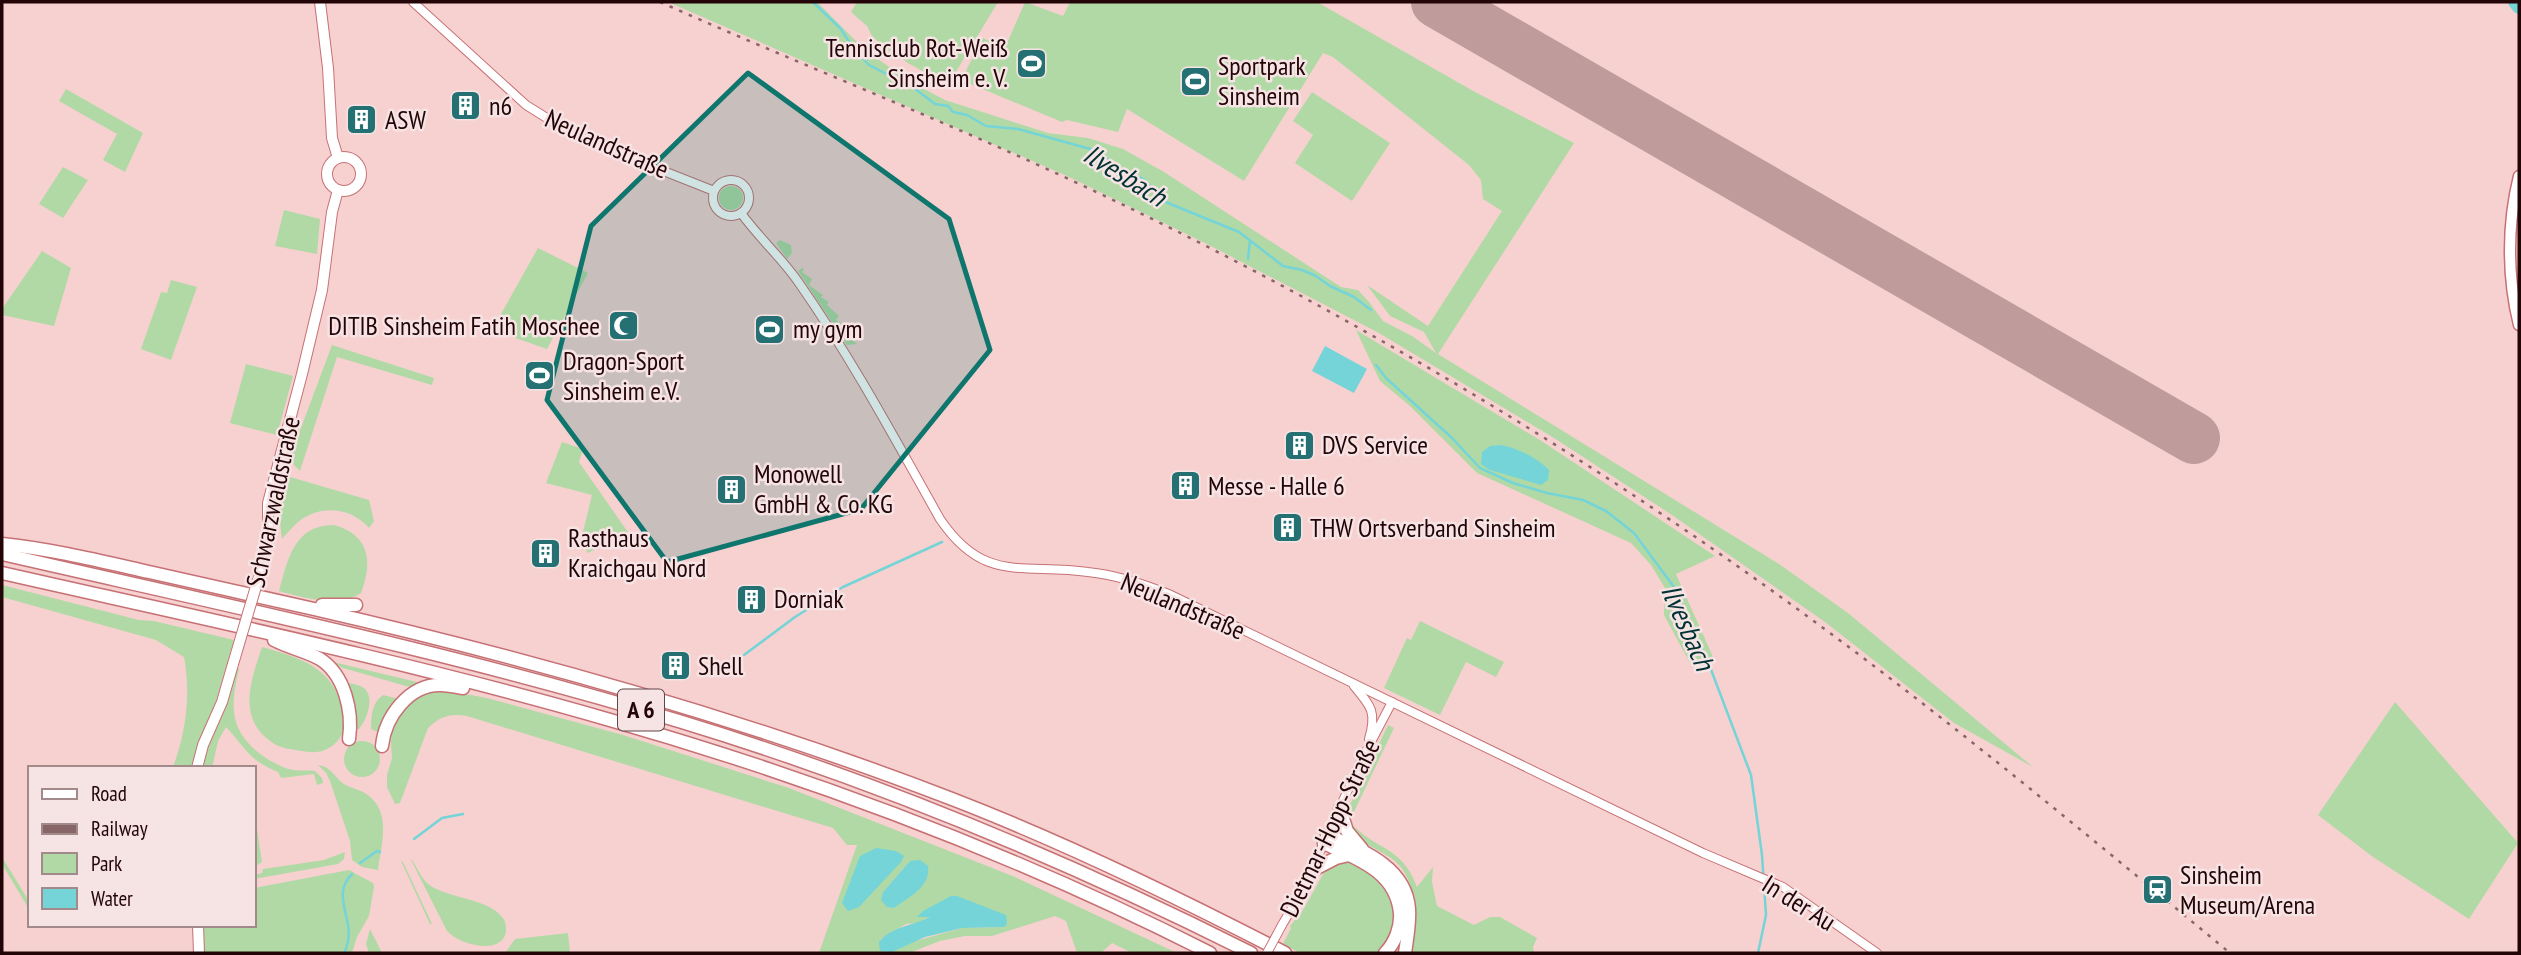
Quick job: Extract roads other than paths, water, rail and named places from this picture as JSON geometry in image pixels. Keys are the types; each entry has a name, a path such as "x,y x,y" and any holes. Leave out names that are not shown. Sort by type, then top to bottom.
{"highway":[{"path":"2,544 102,561 460,644 591,679 752,728 967,805 1099,863 1285,953"},
{"name":"A 6","path":"2,554 440,656 696,726 933,809 1068,866 1251,953"},
{"name":"A 6","path":"2,573 496,689 667,737 892,814 1046,877 1210,953"},
{"path":"286,603 356,605"},
{"name":"A 6","path":"258,632 319,659 333,670 348,705 349,739"},
{"name":"A 6","path":"382,746 390,720 404,701 416,691 441,685 496,689"},
{"path":"760,722 840,752 877,771"},
{"path":"1340,809 1347,831 1364,852"},
{"path":"1326,839 1364,852 1386,865 1395,874 1406,894 1409,923 1405,953"},
{"path":"1326,839 1349,856 1377,870 1386,878 1395,894 1400,921 1396,936 1385,953"},
{"path":"1311,871 1336,858 1349,856"}],"main road":[{"path":"320,2 328,68 332,138 338,158"},
{"path":"338,158 355,160 361,170 362,176 352,190 338,190 331,185 327,175 330,165 338,158"},
{"path":"2519,176 2512,215 2510,252 2519,326"},
{"name":"Schwarzwaldstraße","path":"198,766 203,745 218,714 260,573 268,538 268,503 321,290 332,212 338,190"},
{"path":"198,927 200,953"}],"street":[{"name":"Neulandstraße","path":"413,2 526,105 566,131 714,191"},
{"path":"730,180 744,186 749,200 741,213 730,216 719,213 713,200 714,191 720,183 730,180"},
{"name":"Neulandstraße","path":"741,213 789,270 821,315 851,362 940,519 967,551 1005,567 1088,572 1135,581 1171,595 1718,859"},
{"path":"1351,682 1369,704 1374,719 1362,759"},
{"name":"Dietmar-Hopp-Straße","path":"1267,953 1311,871 1362,759 1392,702"},
{"name":"In der Au","path":"1718,859 1783,887 1877,953"}],"water":[{"path":"1325,346 1367,369 1354,393 1312,371"},
{"path":"1501,445 1521,451 1539,461 1549,470 1548,480 1541,485 1490,470 1481,464 1482,452 1490,446"},
{"path":"876,848 896,851 904,856 859,907 848,911 842,903 860,856"},
{"path":"920,860 928,866 923,886 894,908 887,907 881,900 883,892 910,861"},
{"path":"951,896 1006,915 1007,924 1004,927 962,928 925,937 892,952 880,951 879,942 884,937 896,929 930,917 917,917"}],"waterway":[{"name":"Ilvesbach","path":"813,2 840,28 869,65 914,88 935,104 948,106 953,112 967,115 986,126 1018,129 1094,150 1104,155 1113,166 1145,180 1163,201 1239,232 1283,266 1316,276 1354,297 1371,310"},
{"path":"2515,2 2519,7"},
{"path":"1248,259 1250,241"},
{"name":"Ilvesbach","path":"1376,365 1386,378 1452,438 1480,468 1513,483 1583,500 1606,511 1634,533 1674,587 1710,667 1751,775 1762,855 1766,915 1758,953"},
{"path":"744,655 795,617 843,587 942,542"},
{"path":"414,839 442,818 463,814"},
{"path":"360,863 377,851 380,852"},
{"path":"344,953 349,931 343,892 345,883 352,874"}],"railway":[{"path":"660,2 1010,152 1139,213 1335,314 1499,410 1623,488 1803,613 2002,766 2230,953"}],"place":[{"name":"Tennisclub Rot-Weiß Sinsheim e. V.","path":"1031,63"},
{"name":"Sportpark Sinsheim","path":"1195,81"},
{"name":"n6","path":"466,106"},
{"name":"ASW","path":"362,120"},
{"name":"DITIB Sinsheim Fatih Moschee","path":"623,326"},
{"name":"my gym","path":"770,329"},
{"name":"Dragon-Sport Sinsheim e.V.","path":"540,376"},
{"name":"DVS Service","path":"1299,445"},
{"name":"Messe - Halle 6","path":"1185,486"},
{"name":"Monowell GmbH & Co. KG","path":"731,489"},
{"name":"THW Ortsverband Sinsheim","path":"1287,528"},
{"name":"Rasthaus Kraichgau Nord","path":"545,553"},
{"name":"Dorniak","path":"751,599"},
{"name":"Shell","path":"675,666"},
{"name":"Sinsheim Museum/Arena","path":"2157,890"}]}
